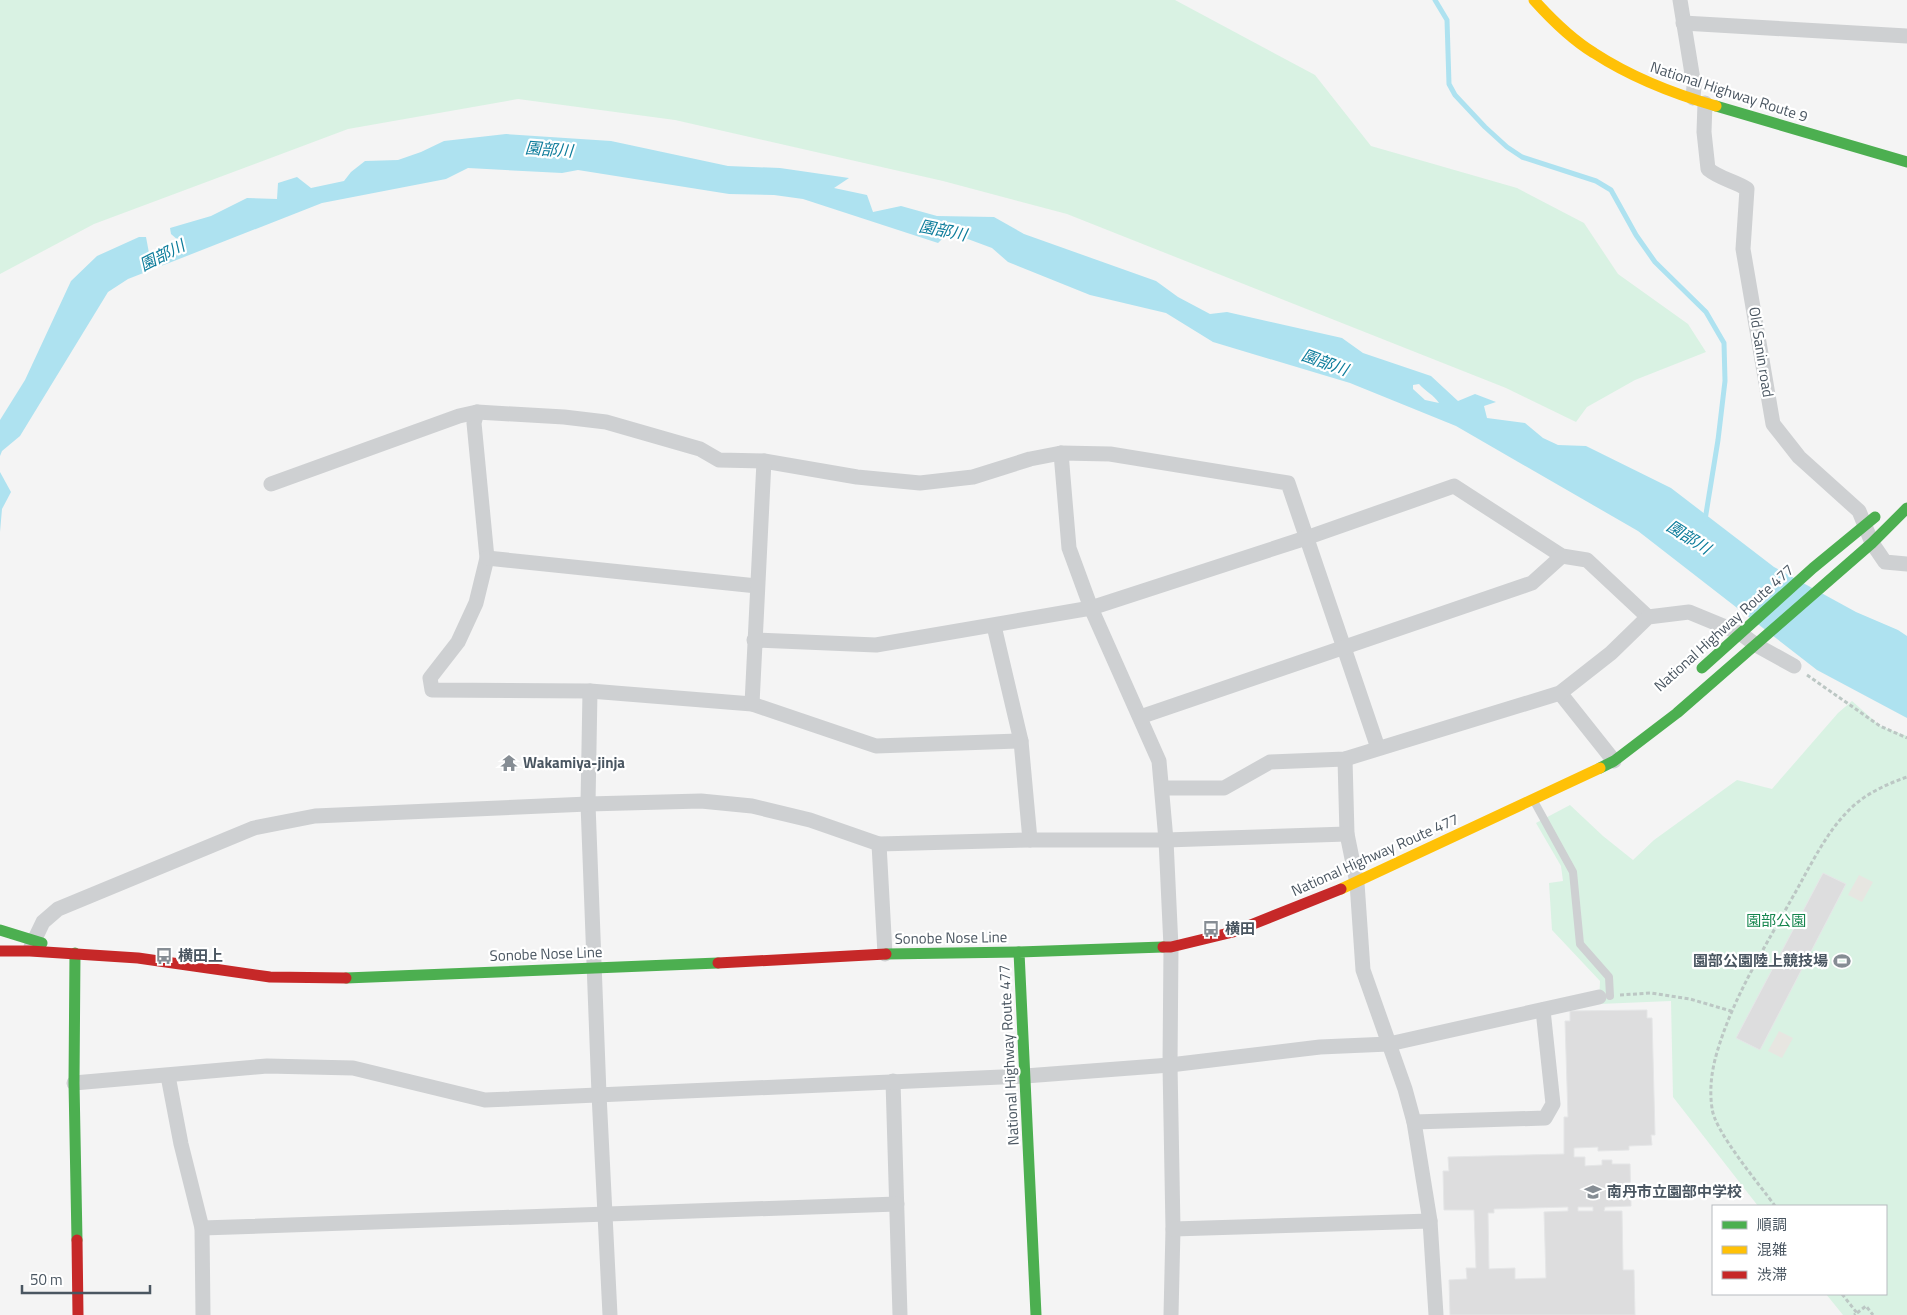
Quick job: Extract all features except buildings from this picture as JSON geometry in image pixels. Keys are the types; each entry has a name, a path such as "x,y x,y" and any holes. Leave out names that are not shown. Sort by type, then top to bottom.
{"main road":[{"name":"National Highway Route 9","path":"1534,0 1553,21 1593,53 1639,78 1699,100 1907,162"},
{"name":"National Highway Route 477","path":"1696,673 1813,568 1865,525 1907,495"},
{"name":"National Highway Route 477","path":"1036,1315 1019,952 1171,947 1233,932 1357,882 1563,785 1611,752 1677,714 1832,579 1907,508"},
{"name":"Sonobe Nose Line","path":"0,930 32,945 75,953 138,958 270,977 310,978 799,960 885,954 1019,952"},
{"name":"Sonobe Nose Line","path":"0,951 32,945"},
{"path":"75,953 74,1083 78,1315"}],"street":[{"name":"Old Sanin road","path":"1680,0 1682,23 1694,86 1699,100 1708,169 1727,181 1747,189 1744,249 1773,424 1799,457 1860,511 1872,543 1885,562 1907,564"},
{"path":"1682,23 1907,36"},
{"path":"477,412 474,423 487,558 476,603 458,642 430,678 432,690 590,692 752,704 876,746 1021,741"},
{"path":"271,484 459,416 477,412 564,417 606,422 700,449 719,460 764,461 857,477 920,483 973,477 1030,459 1060,453 1110,454 1288,483 1378,748"},
{"path":"1060,453 1069,548 1091,608 1159,760 1166,840 1171,947 1170,1066 1173,1229 1171,1315"},
{"path":"752,704 764,461"},
{"path":"754,640 876,645 1091,608 1306,538 1454,486 1562,556 1587,560 1648,617"},
{"path":"1140,717 1532,583 1562,556"},
{"path":"487,558 757,586"},
{"path":"1162,788 1224,788 1270,762 1345,759 1560,693 1611,654 1648,617 1689,612 1744,630 1794,666"},
{"path":"994,626 1021,741 1030,840"},
{"path":"590,692 588,804 610,1315"},
{"path":"1560,693 1611,752"},
{"path":"1345,759 1347,834 1357,882 1364,970 1405,1089 1414,1122 1430,1221 1436,1315"},
{"path":"32,945 43,922 58,909 254,828 315,816 701,801 752,806 810,820 879,844 1030,840 1166,840 1347,834"},
{"path":"879,844 885,954"},
{"path":"74,1083 267,1066 353,1068 485,1100 1025,1076 1170,1066 1320,1047 1389,1044 1605,997"},
{"path":"1414,1122 1544,1118 1553,1104 1543,1010"},
{"path":"168,1076 181,1144 202,1228 203,1315"},
{"path":"893,1081 900,1315"},
{"path":"202,1228 897,1204"},
{"path":"1173,1229 1430,1221"}],"lane":[{"path":"1532,799 1574,872 1580,944 1609,977 1605,997"}],"path":[{"path":"1794,666 1880,726 1907,738"},
{"path":"1774,1205 1720,1131 1712,1111 1710,1090 1712,1069 1731,1011 1782,916 1830,833 1851,808 1871,793 1907,777"},
{"path":"1605,997 1651,993 1690,999 1731,1011"},
{"path":"1843,1295 1856,1314 1866,1306 1873,1315"}],"green space":[{"path":"0,0 1175,0 1315,75 1371,146 1517,188 1584,223 1618,274 1688,324 1706,352 1635,380 1587,407 1576,422 1506,388 1067,214 943,181 675,120 518,99 348,129 94,224 0,274"},
{"name":"園部公園","path":"1852,701 1880,726 1907,736 1907,1315 1843,1315 1827,1295 1887,1295 1887,1205 1757,1205 1673,1097 1671,1001 1599,1004 1600,981 1552,930 1549,883 1563,881 1561,866 1536,823 1570,805 1603,836 1633,860 1654,840 1737,780 1772,789 1838,713"}],"sand":[{"path":"1859,875 1873,882 1862,902 1848,895"},
{"path":"1779,1031 1793,1038 1782,1058 1768,1051"}],"water":[{"name":"園部川","path":"506,134 611,141 728,166 780,168 849,178 834,188 867,195 873,212 901,206 937,216 994,217 1024,234 1156,281 1178,297 1210,314 1227,312 1342,338 1363,353 1431,376 1458,401 1475,394 1496,402 1484,406 1487,418 1525,423 1543,438 1558,445 1586,446 1671,488 1774,567 1856,612 1898,630 1907,636 1907,718 1817,670 1638,531 1456,426 1350,383 1213,342 1166,313 1090,295 1008,262 992,248 957,235 944,237 938,243 803,199 774,195 729,194 578,170 562,173 468,168 446,179 322,203 128,279 108,292 20,436 2,451 0,456 0,420 25,380 71,281 97,256 139,237 146,237 149,253 179,241 171,234 170,228 211,216 247,198 277,199 278,183 297,177 311,188 344,181 351,172 365,161 398,160 444,141","holes":["1419,384 1435,398 1439,403 1425,400 1413,389 1413,385"]},
{"path":"0,472 11,492 2,509 0,532"}],"waterway":[{"path":"1435,0 1447,20 1449,84 1455,95 1485,127 1507,147 1522,157 1596,181 1611,190 1636,235 1655,262 1706,312 1724,343 1725,381 1705,520"}],"traffic: fast":[{"path":"1716,106 1907,162"},
{"path":"1600,768 1614,761 1677,713 1872,543 1907,508"},
{"path":"1702,668 1813,568 1875,517"},
{"path":"0,930 42,943"},
{"path":"1036,1315 1019,952 1163,947"},
{"path":"886,954 1019,952"},
{"path":"75,953 74,1083 77,1240"},
{"path":"346,978 718,963"}],"traffic: slow":[{"path":"1534,0 1570,35 1608,62 1653,84 1716,106"},
{"path":"1341,889 1600,768"}],"traffic: jam":[{"path":"1163,947 1171,947 1233,932 1341,889"},
{"path":"0,951 30,951 138,958 270,977 346,978"},
{"path":"718,963 886,954"},
{"path":"77,1240 78,1315"}],"place":[{"name":"Wakamiya-jinja","path":"509,763"},
{"name":"横田","path":"1211,929"},
{"name":"横田上","path":"164,956"},
{"name":"園部公園陸上競技場","path":"1842,961"},
{"name":"南丹市立園部中学校","path":"1593,1192"}]}
